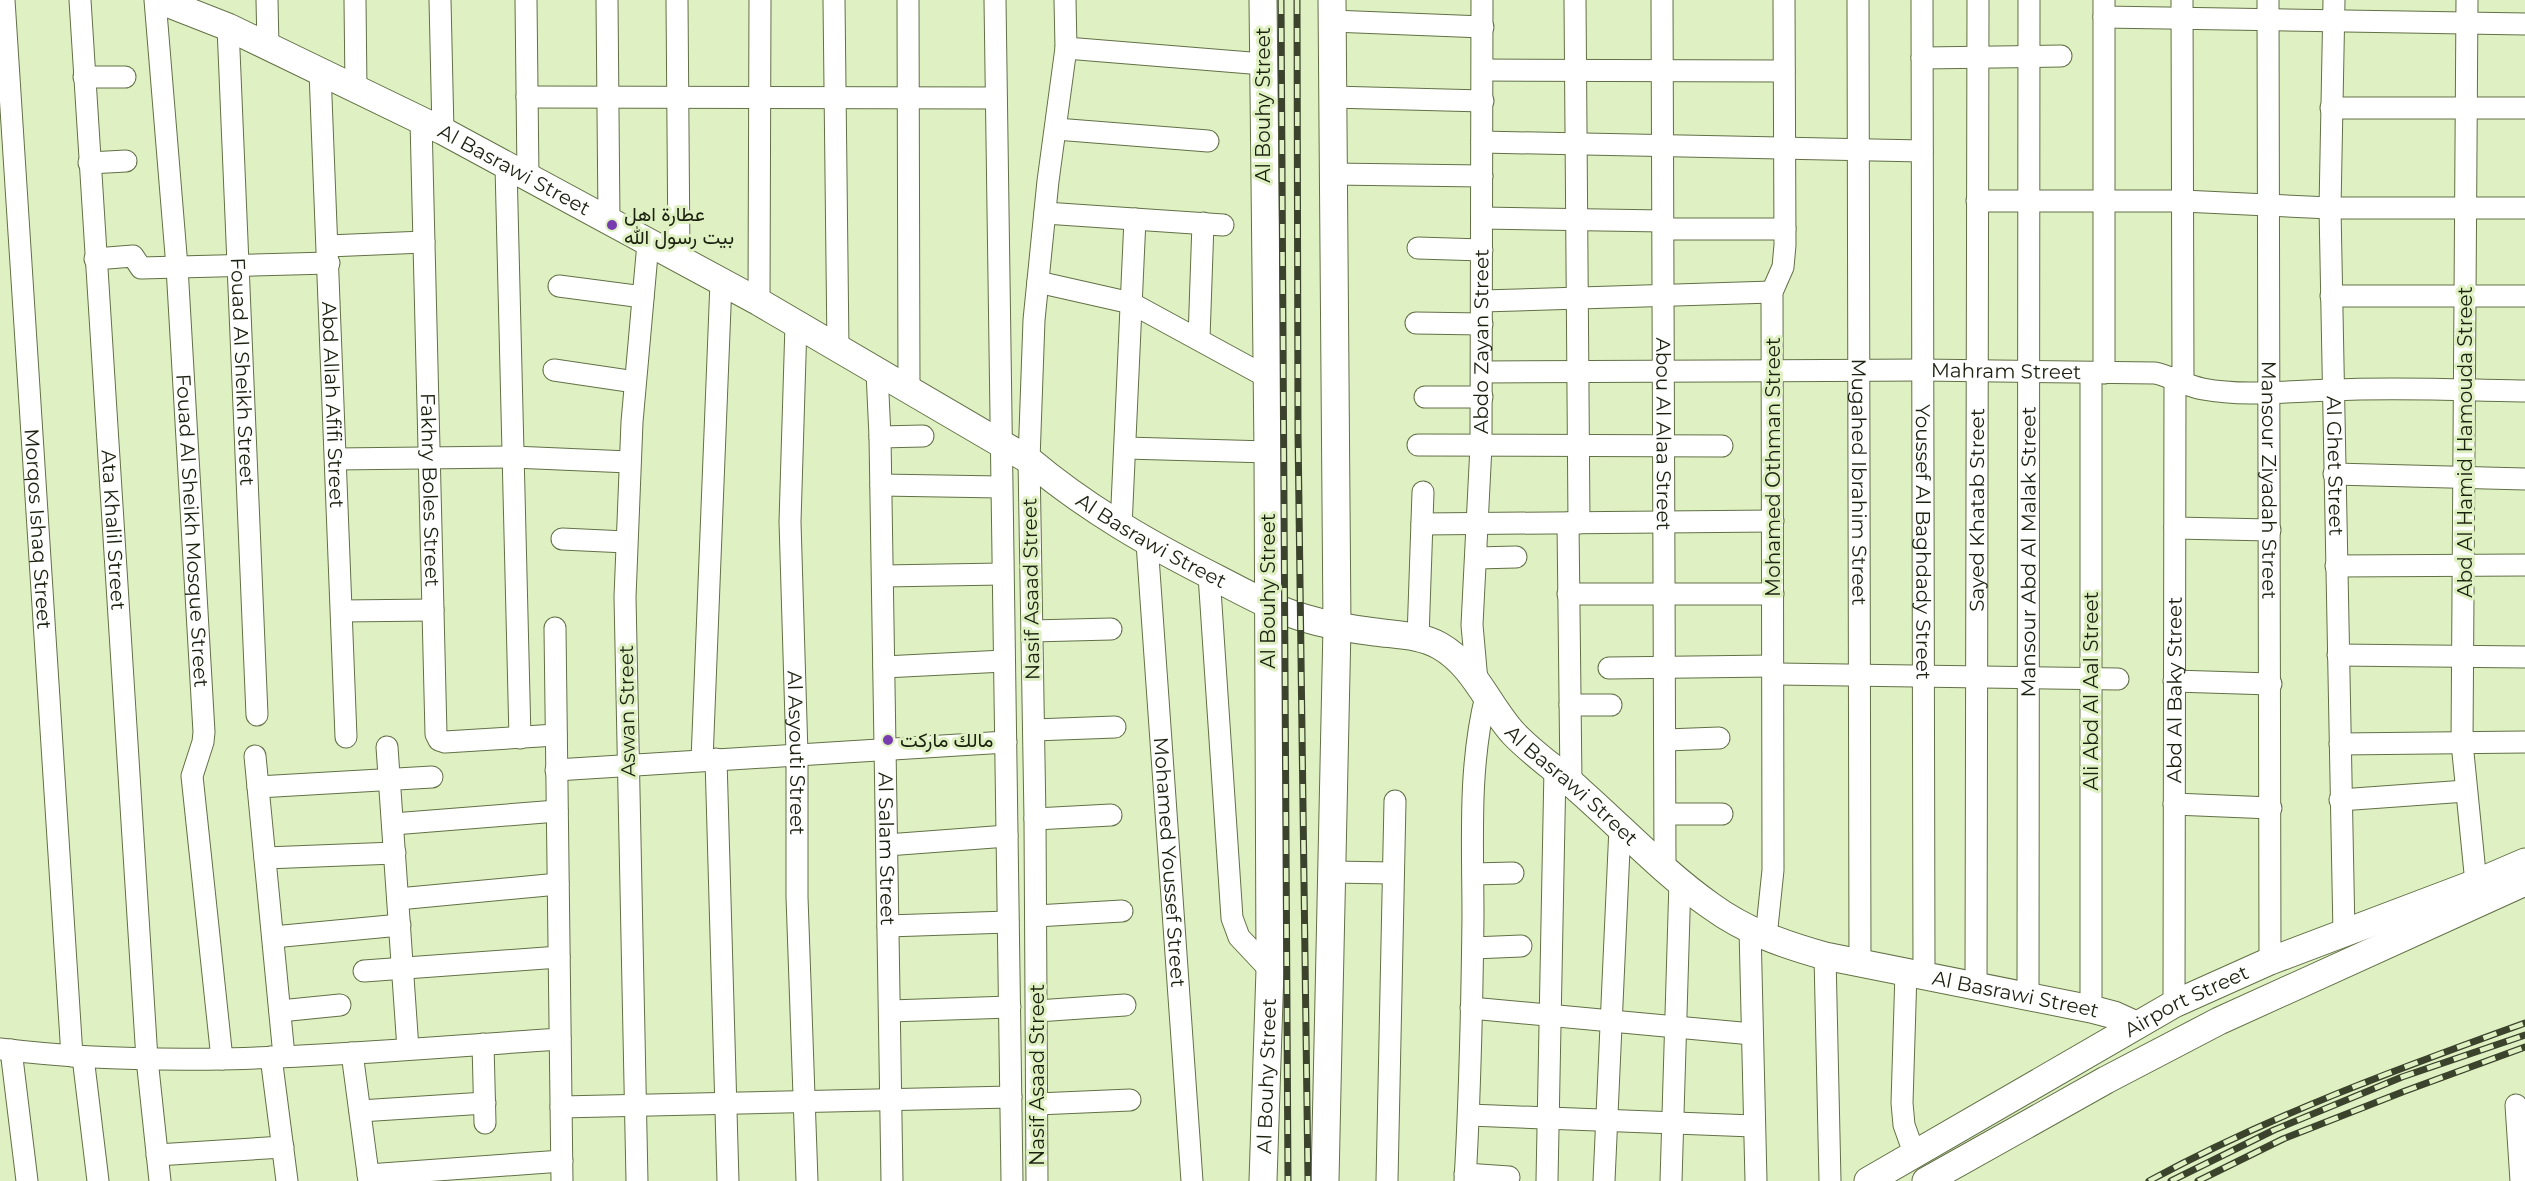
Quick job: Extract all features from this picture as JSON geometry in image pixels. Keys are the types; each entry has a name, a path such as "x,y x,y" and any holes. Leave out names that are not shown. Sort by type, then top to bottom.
{"street":[{"name":"Morqos Ishaq Street","path":"4,0 77,1056 98,1181"},
{"name":"Ata Khalil Street","path":"80,0 147,1059 160,1181"},
{"path":"267,0 268,46"},
{"path":"355,0 356,89"},
{"name":"Fakhry Boles Street","path":"440,0 424,242 436,734 440,740 445,742 556,735"},
{"path":"520,738 513,458 517,172 527,97 526,0"},
{"path":"608,0 609,221"},
{"path":"677,0 679,259"},
{"path":"759,303 760,0"},
{"path":"834,0 838,349"},
{"path":"908,0 909,390"},
{"name":"Nasif Asaad Street","path":"995,0 1000,487 1012,1181"},
{"name":"Nasif Asaad Street","path":"1037,1181 1035,819 1029,460 1038,282 1066,48 1065,0"},
{"name":"Al Bouhy Street","path":"1263,0 1270,970 1263,1181"},
{"name":"Abdo Zayan Street","path":"1465,1178 1469,1115 1473,948 1473,775 1482,689 1472,625 1482,397 1482,0"},
{"path":"1547,1181 1549,1016 1563,775 1570,705 1568,594 1579,446 1575,0"},
{"name":"Abou Al Alaa Street","path":"1662,0 1666,814 1673,874 1675,1026 1671,1181"},
{"name":"Mohamed Othman Street","path":"1756,1181 1752,1034 1758,933 1773,870 1772,292 1783,267 1785,229 1784,0"},
{"name":"Mugahed Ibrahim Street","path":"1858,0 1860,963"},
{"name":"Youssef Al Baghdady Street","path":"1914,1153 1904,1125 1902,1103 1915,974 1923,676 1922,0"},
{"name":"Sayed Khatab Street","path":"1976,986 1978,0"},
{"name":"Mansour Abd Al Malak Street","path":"2028,996 2029,0"},
{"name":"Al Ghet Street","path":"2334,0 2330,208 2344,934"},
{"name":"Abd Al Hamid Hamouda Street","path":"2467,0 2465,565 2462,743 2476,884"},
{"name":"Al Basrawi Street","path":"169,2 228,27 432,126 721,282 1029,460 1066,490 1121,527 1209,575 1302,618 1337,627 1418,638 1440,646 1463,663 1516,735 1712,907 1758,933 1825,956 2091,1009 2114,1015 2136,1025"},
{"name":"Fouad Al Sheikh Mosque Street","path":"169,2 177,267 204,737 192,776 222,1059"},
{"path":"2104,9 2268,10 2333,22 2525,24"},
{"name":"Ali Abd Al Aal Street","path":"2091,1009 2091,678 2104,201 2104,9"},
{"name":"Abd Al Baky Street","path":"2174,1004 2175,528 2183,201 2182,10"},
{"name":"Mansour Ziyadah Street","path":"2268,10 2270,961"},
{"path":"1325,1181 1337,627 1332,11 1483,27"},
{"name":"Fouad Al Sheikh Street","path":"228,27 257,715"},
{"path":"1066,48 1263,64"},
{"path":"1922,58 2061,56"},
{"path":"1483,70 1784,72"},
{"name":"Abd Allah Afifi Street","path":"320,72 329,254 346,737"},
{"path":"84,77 125,77"},
{"path":"527,97 996,99"},
{"path":"1332,97 1483,100"},
{"path":"2331,108 2525,108"},
{"path":"1056,129 1208,141"},
{"path":"1482,142 1922,151"},
{"path":"89,163 126,161"},
{"path":"1332,174 1482,176"},
{"path":"1977,201 2183,201 2330,208 2525,207"},
{"path":"1045,213 1213,224 1199,339"},
{"path":"1482,218 1785,229"},
{"path":"1121,527 1135,219"},
{"path":"95,259 133,256 141,268 238,266 424,242"},
{"name":"Aswan Street","path":"638,1181 625,653 626,542 629,462 648,243"},
{"path":"1418,248 1482,250"},
{"path":"721,282 709,760 728,1181"},
{"path":"1038,282 1131,303 1265,376"},
{"path":"559,286 643,297"},
{"path":"1482,301 1772,292"},
{"path":"2331,296 2525,296"},
{"path":"1416,323 1482,324"},
{"name":"Al Asyouti Street","path":"795,324 790,503 797,897 806,1101 807,1181"},
{"path":"554,370 635,382"},
{"name":"Mahram Street","path":"1482,372 1922,370 2155,374 2204,389 2270,394 2332,390 2525,391"},
{"name":"Al Salam Street","path":"877,372 883,576 892,1181"},
{"path":"1425,397 1482,397"},
{"path":"880,437 922,436"},
{"path":"1418,445 1722,446"},
{"path":"1126,448 1268,452"},
{"path":"336,459 513,458 629,462"},
{"path":"2334,474 2525,479"},
{"path":"881,484 1000,487"},
{"path":"1418,638 1423,492"},
{"path":"1422,524 1773,521"},
{"path":"2175,528 2270,530"},
{"path":"562,539 626,542"},
{"name":"Mohamed Youssef Street","path":"1147,543 1192,1181"},
{"path":"1476,558 1516,557"},
{"path":"2336,566 2525,565"},
{"path":"883,576 1002,574"},
{"path":"1209,575 1232,918 1239,937 1270,970"},
{"path":"1568,594 1773,594"},
{"path":"342,611 433,610"},
{"path":"352,1053 368,1178 562,1171 555,628"},
{"path":"1032,631 1111,629"},
{"path":"2338,655 2525,657"},
{"path":"884,667 1004,661"},
{"path":"1609,668 2118,679"},
{"path":"2174,681 2271,684"},
{"path":"1570,705 1611,705"},
{"path":"1034,730 1115,727"},
{"path":"1666,740 1719,738"},
{"path":"556,770 1006,742"},
{"path":"2340,744 2525,742"},
{"path":"387,747 408,1049"},
{"path":"255,756 280,1011 278,1056 287,1181"},
{"path":"258,787 432,777"},
{"path":"2340,800 2466,792"},
{"path":"1387,1181 1395,801"},
{"path":"2174,804 2271,808"},
{"path":"393,824 557,811"},
{"path":"1666,814 1722,814"},
{"path":"1035,819 1111,815"},
{"path":"1604,1181 1620,827"},
{"path":"887,845 1007,836"},
{"path":"265,858 394,853"},
{"name":"Airport Street","path":"1868,1181 2174,1004 2270,961 2476,884 2525,862"},
{"path":"1332,872 1393,873"},
{"path":"1473,874 1513,873"},
{"name":"Airport Street","path":"1926,1181 2106,1080 2219,1021 2525,882"},
{"path":"398,898 558,884"},
{"path":"1036,916 1122,911"},
{"path":"888,926 1008,922"},
{"path":"273,937 399,925"},
{"path":"1473,948 1521,946"},
{"path":"1825,956 1830,1181"},
{"path":"364,971 559,957"},
{"path":"280,1011 340,1005"},
{"path":"1036,1011 1125,1005"},
{"path":"890,1011 1010,1007"},
{"path":"1471,1008 1752,1034"},
{"path":"27,1181 6,1049 77,1056 222,1059 560,1039"},
{"path":"360,1112 485,1113 483,1044"},
{"path":"2088,1053 2106,1080"},
{"path":"561,1107 1011,1097"},
{"path":"1037,1104 1130,1100"},
{"path":"2516,1105 2522,1181"},
{"path":"1469,1115 1753,1126"},
{"path":"157,1155 283,1147"},
{"path":"1465,1178 1509,1177"}],"railway":[{"path":"1281,0 1288,1181"},
{"path":"1297,0 1298,432 1308,1181"},
{"path":"2149,1181 2240,1135 2334,1095 2525,1023"},
{"path":"2171,1181 2274,1130 2402,1077 2525,1035"},
{"path":"2198,1181 2283,1139 2525,1047"}],"place":[{"name":"عطارة اهل بيت رسول الله","path":"612,225"},
{"name":"مالك ماركت","path":"888,740"}]}
